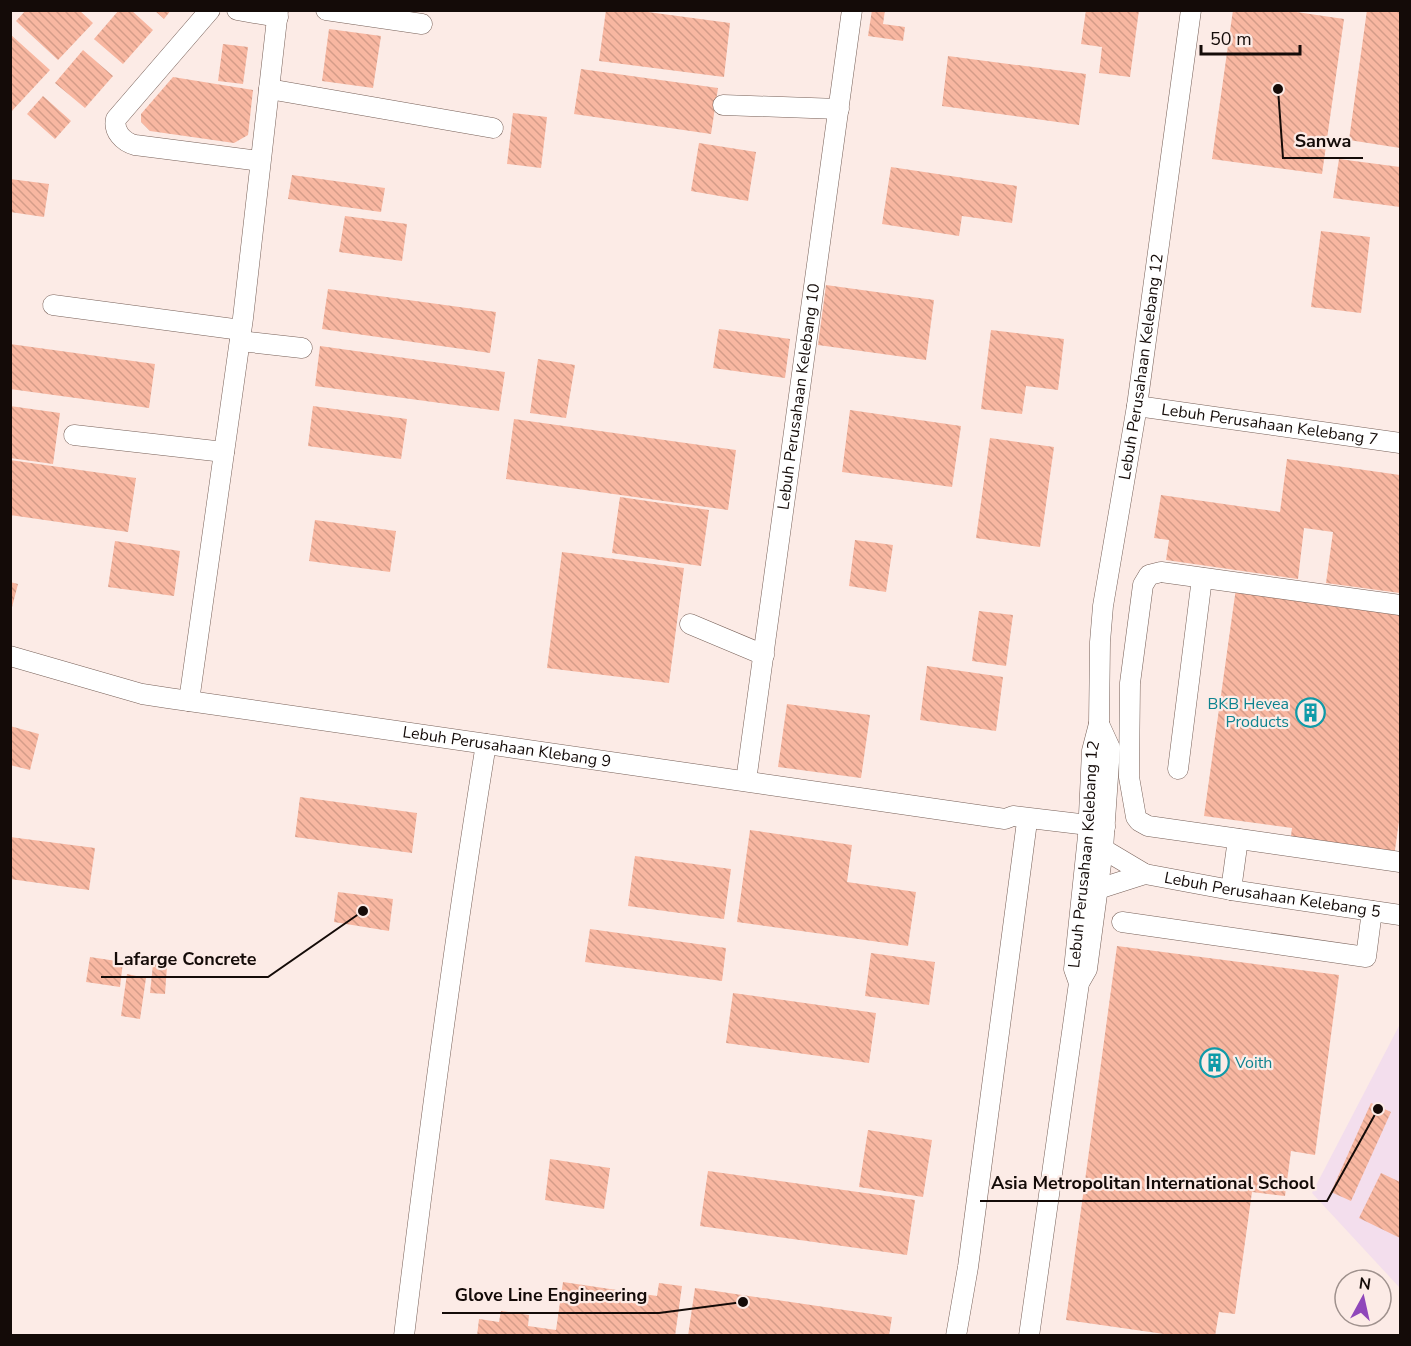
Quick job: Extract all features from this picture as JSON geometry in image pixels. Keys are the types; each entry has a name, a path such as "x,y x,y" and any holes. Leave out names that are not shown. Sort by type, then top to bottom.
{"street":[{"path":"210,10 116,119 116,130 124,140 135,145 260,161"},
{"path":"189,700 240,336 278,14 237,10"},
{"path":"326,10 422,24"},
{"name":"Lebuh Perusahaan Kelebang 10","path":"747,781 852,10"},
{"name":"Lebuh Perusahaan Kelebang 12","path":"1029,1335 1079,983 1087,969 1098,889 1092,751 1099,724 1103,606 1137,406 1191,10"},
{"path":"269,89 493,128"},
{"path":"723,105 839,109"},
{"path":"53,305 302,348"},
{"name":"Lebuh Perusahaan Kelebang 7","path":"1137,406 1401,443"},
{"path":"74,435 224,452"},
{"path":"1401,605 1154,572 1145,579 1143,585 1131,662 1130,777 1136,817 1143,824 1401,862"},
{"path":"1178,770 1202,578"},
{"path":"690,624 764,655"},
{"name":"Lebuh Perusahaan Klebang 9","path":"10,656 142,694 1005,819 1013,816 1097,835"},
{"path":"404,1335 438,1059 486,744"},
{"name":"Lebuh Perusahaan Klebang 9","path":"1005,819 1012,827 1097,835"},
{"path":"956,1335 968,1267 1026,829"},
{"name":"Lebuh Perusahaan Kelebang 12","path":"1079,983 1074,969 1097,835"},
{"name":"Lebuh Perusahaan Kelebang 5","path":"1097,835 1144,874"},
{"path":"1231,890 1238,839"},
{"name":"Lebuh Perusahaan Kelebang 5","path":"1098,889 1144,874 1231,890 1401,915"},
{"path":"1122,922 1366,957 1372,910"}],"shaded area":[{"path":"1400,1024 1400,1288 1393,1280 1393,1268 1381,1268 1312,1193"}],"building":[{"path":"26,10 79,10 93,23 58,60 16,21"},
{"path":"119,10 131,10 153,30 123,64 94,39"},
{"path":"154,10 171,10 164,19"},
{"path":"606,10 633,10 730,23 724,77 599,61"},
{"path":"872,10 885,10 883,24 905,27 903,41 868,36"},
{"path":"1086,10 1139,10 1130,77 1099,73 1102,47 1081,44"},
{"path":"1233,10 1283,10 1344,19 1322,174 1212,159"},
{"path":"1367,10 1400,10 1400,148 1349,140"},
{"path":"329,29 381,36 373,88 322,81"},
{"path":"10,34 50,70 10,113"},
{"path":"223,44 248,47 243,84 218,81"},
{"path":"83,50 113,76 85,108 55,83"},
{"path":"948,56 1086,74 1079,125 942,106"},
{"path":"581,69 718,88 711,134 574,114"},
{"path":"173,77 253,90 248,135 234,143 150,131 141,122 141,114"},
{"path":"43,96 71,121 55,139 27,114"},
{"path":"513,113 547,117 541,168 507,164"},
{"path":"699,143 756,152 748,201 691,191"},
{"path":"1339,159 1400,167 1400,207 1333,198"},
{"path":"891,167 1017,186 1012,223 962,216 959,236 882,224"},
{"path":"292,175 385,188 381,212 288,199"},
{"path":"10,179 49,184 44,217 10,212"},
{"path":"345,216 407,224 402,261 339,252"},
{"path":"1321,231 1370,237 1361,313 1311,307"},
{"path":"826,285 934,300 926,360 818,345"},
{"path":"328,289 496,312 490,353 322,329"},
{"path":"719,329 790,339 785,378 713,368"},
{"path":"991,330 1064,339 1058,390 1026,386 1022,414 981,409"},
{"path":"10,344 155,364 149,408 10,389"},
{"path":"320,346 505,372 499,411 315,386"},
{"path":"538,359 575,365 566,418 530,413"},
{"path":"10,406 60,413 53,464 10,458"},
{"path":"313,406 407,419 401,459 308,446"},
{"path":"850,410 961,426 952,487 842,472"},
{"path":"514,419 736,450 728,510 506,479"},
{"path":"990,438 1054,447 1040,547 976,538"},
{"path":"1287,459 1400,475 1400,593 1326,583 1333,532 1304,528 1298,579 1166,560 1169,540 1154,538 1161,495 1280,512"},
{"path":"10,460 136,478 128,532 10,515"},
{"path":"620,497 709,510 701,566 612,553"},
{"path":"315,520 396,531 390,572 309,561"},
{"path":"855,540 893,545 886,592 849,586"},
{"path":"115,541 180,551 174,596 108,587"},
{"path":"562,552 684,568 669,683 547,668"},
{"path":"10,582 18,584 11,611 10,611"},
{"name":"BKB Hevea Products","path":"1236,588 1400,611 1400,822 1394,857 1290,843 1292,828 1204,816"},
{"path":"979,611 1013,615 1006,666 972,661"},
{"path":"927,666 1003,677 996,731 920,720"},
{"path":"787,704 870,715 861,778 778,767"},
{"path":"10,726 39,734 30,770 10,765"},
{"path":"300,797 417,813 412,853 295,837"},
{"path":"750,830 852,845 847,882 916,892 908,946 737,922"},
{"path":"10,837 95,848 89,890 10,879"},
{"path":"635,856 731,869 724,919 628,906"},
{"path":"338,892 393,899 389,931 334,922"},
{"path":"590,929 726,948 722,981 585,962"},
{"name":"Voith","path":"1117,946 1339,975 1315,1155 1291,1151 1285,1196 1252,1192 1235,1314 1219,1312 1215,1336 1178,1336 1066,1320"},
{"path":"871,953 935,962 929,1005 865,996"},
{"path":"90,957 123,962 120,987 86,982"},
{"path":"153,964 167,966 165,994 150,993"},
{"path":"127,974 146,978 140,1019 121,1016"},
{"path":"733,993 876,1013 869,1063 726,1043"},
{"path":"1371,1103 1391,1112 1351,1201 1331,1192"},
{"path":"868,1130 932,1140 923,1197 859,1187"},
{"path":"550,1159 610,1168 604,1209 545,1200"},
{"path":"708,1171 915,1200 907,1255 700,1226"},
{"path":"1381,1173 1400,1182 1400,1238 1359,1218"},
{"path":"563,1282 657,1296 659,1283 682,1286 675,1336 477,1336 479,1319 499,1322 501,1311 529,1315 528,1326 556,1330"},
{"path":"695,1288 892,1317 889,1336 688,1336"}],"place":[{"name":"Sanwa","path":"1278,89"},
{"name":"BKB Hevea Products","path":"1310,713"},
{"name":"Lafarge Concrete","path":"363,911"},
{"name":"Voith","path":"1214,1063"},
{"name":"Asia Metropolitan International School","path":"1378,1109"},
{"name":"Glove Line Engineering","path":"743,1302"}]}
